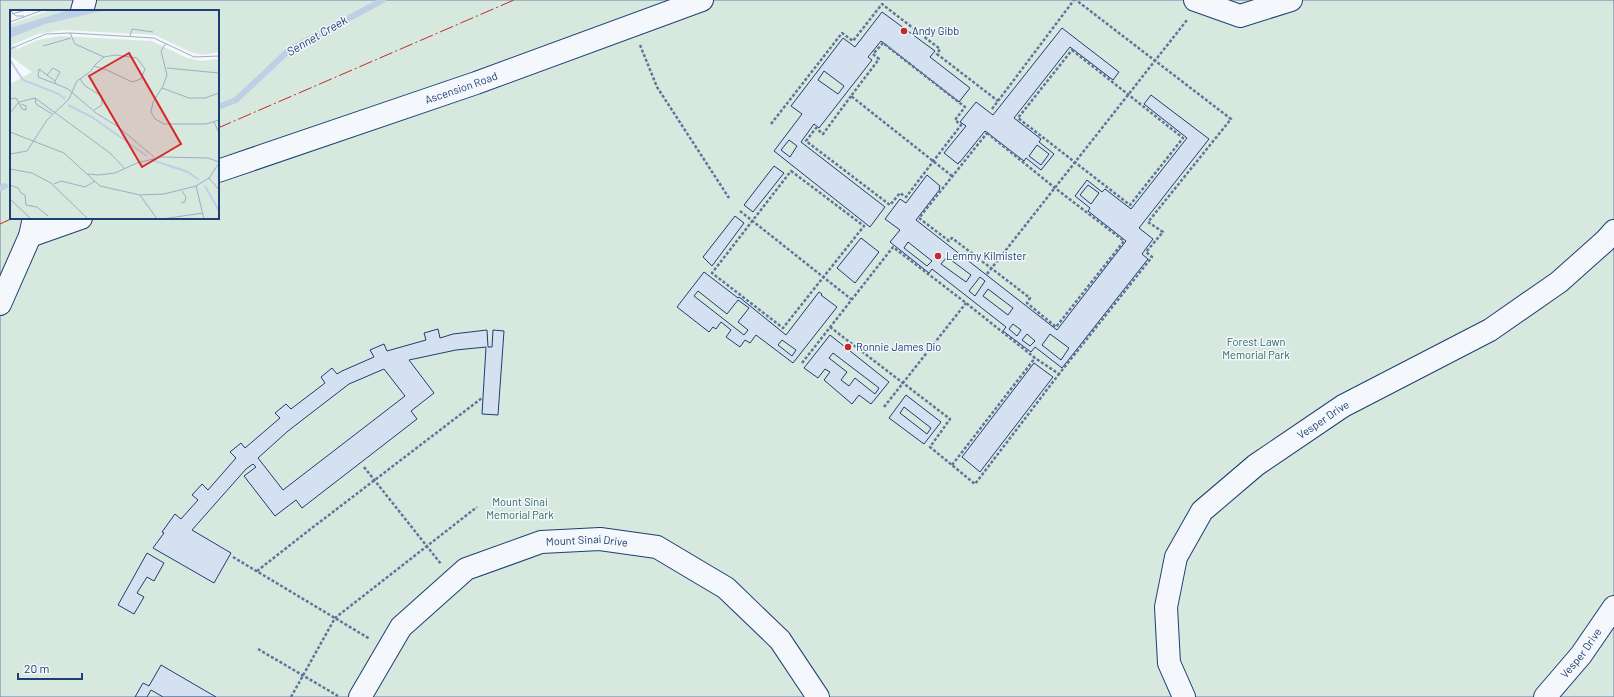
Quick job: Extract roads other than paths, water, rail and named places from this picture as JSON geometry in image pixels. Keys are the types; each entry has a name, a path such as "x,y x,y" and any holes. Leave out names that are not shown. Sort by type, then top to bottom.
{"lane":[{"path":"82,10 85,0"},
{"name":"Ascension Road","path":"219,171 476,83 702,0"},
{"path":"1198,1 1240,16 1291,0"},
{"path":"0,304 32,227 76,219"},
{"name":"Vesper Drive","path":"1184,697 1169,663 1166,607 1176,557 1202,511 1256,465 1343,406 1490,330 1560,282 1614,231"},
{"name":"Mount Sinai Drive","path":"360,697 401,627 466,569 541,542 600,539 657,547 726,588 780,640 818,697"},
{"name":"Vesper Drive","path":"1545,697 1581,655 1614,607"}],"waterway":[{"name":"Sennet Creek","path":"219,107 236,100 289,50 383,0"},
{"name":"Sennet Creek","path":"0,188 5,186"}],"place":[{"name":"Andy Gibb","path":"904,31"},
{"name":"Lemmy Kilmister","path":"938,256"},
{"name":"Ronnie James Dio","path":"848,347"}],"park label":[{"name":"Forest Lawn Memorial Park","path":"1256,348"},
{"name":"Mount Sinai Memorial Park","path":"520,508"}]}
